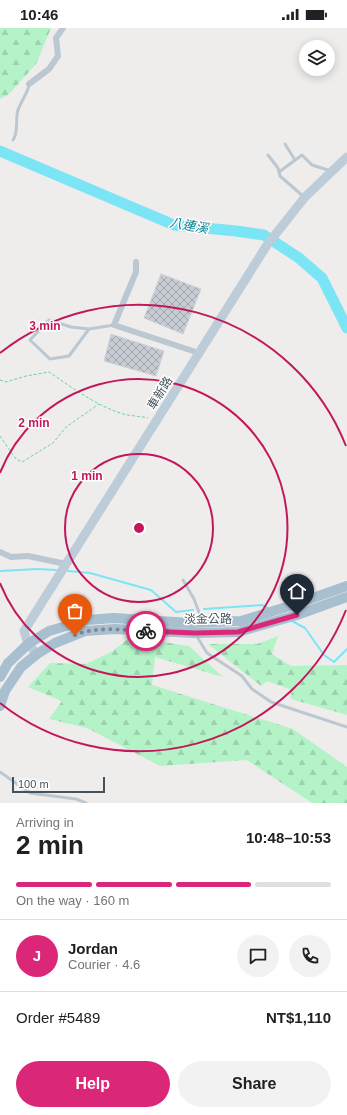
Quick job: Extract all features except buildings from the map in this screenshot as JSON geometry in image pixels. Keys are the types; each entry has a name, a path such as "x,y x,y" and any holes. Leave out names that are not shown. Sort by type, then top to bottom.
{"main road":[{"name":"淡金公路","path":"0,677 8,663 28,644 49,632 88,620 114,618 190,623 240,621 293,605 347,586"},
{"name":"淡金公路","path":"0,706 5,691 21,667 55,642 85,631 115,629 195,633 238,632 297,615 347,597"}],"street":[{"path":"28,84 49,69 58,56 56,38 63,28"},
{"name":"車新路","path":"28,644 24,631 267,245 305,198 332,171 346,161"},
{"path":"136,262 136,272 114,325 199,353"},
{"path":"0,552 12,557 28,556 62,571"},
{"path":"28,644 37,654"}],"lane":[{"path":"12,140 16,134 16,117 24,94 29,88 28,84"},
{"path":"285,144 295,160"},
{"path":"268,155 278,168 280,176 305,198"},
{"path":"279,172 302,155 312,165 332,171"},
{"path":"89,329 69,356 50,359 30,340 48,320 71,327 89,329 114,325"},
{"path":"183,580 194,599 203,622"},
{"path":"195,633 207,654 242,676 252,689 272,702 347,727"},
{"path":"0,772 30,792 76,799 86,803"}],"path":[{"path":"0,380 6,382 26,376 49,372 100,404 121,413 158,420"},
{"path":"0,436 16,459 22,462 53,443 66,427 100,404"}],"green space":[{"path":"0,28 51,28 36,64 9,94 0,99"},
{"path":"278,636 272,654 291,666 347,665 347,715 294,700 290,698 292,690 267,681 261,686 208,644 257,644"},
{"path":"130,637 189,646 223,677 155,657 152,685 293,729 347,767 347,803 312,803 247,760 160,766 87,728 49,719 62,701 28,687 50,663 86,664 113,651"}],"waterway":[{"name":"八連溪","path":"0,151 174,225 264,235 299,258 322,278 347,328"},
{"path":"0,571 38,569 56,570"},
{"path":"68,571 90,573 151,590 176,612 193,610"},
{"path":"204,609 262,605 268,608"},
{"path":"292,621 305,628 324,655 334,662 347,649"}],"way so far":[{"path":"75,635 85,631 115,629 146,631"}],"route":[{"path":"146,631 195,633 238,632 297,615"}]}
